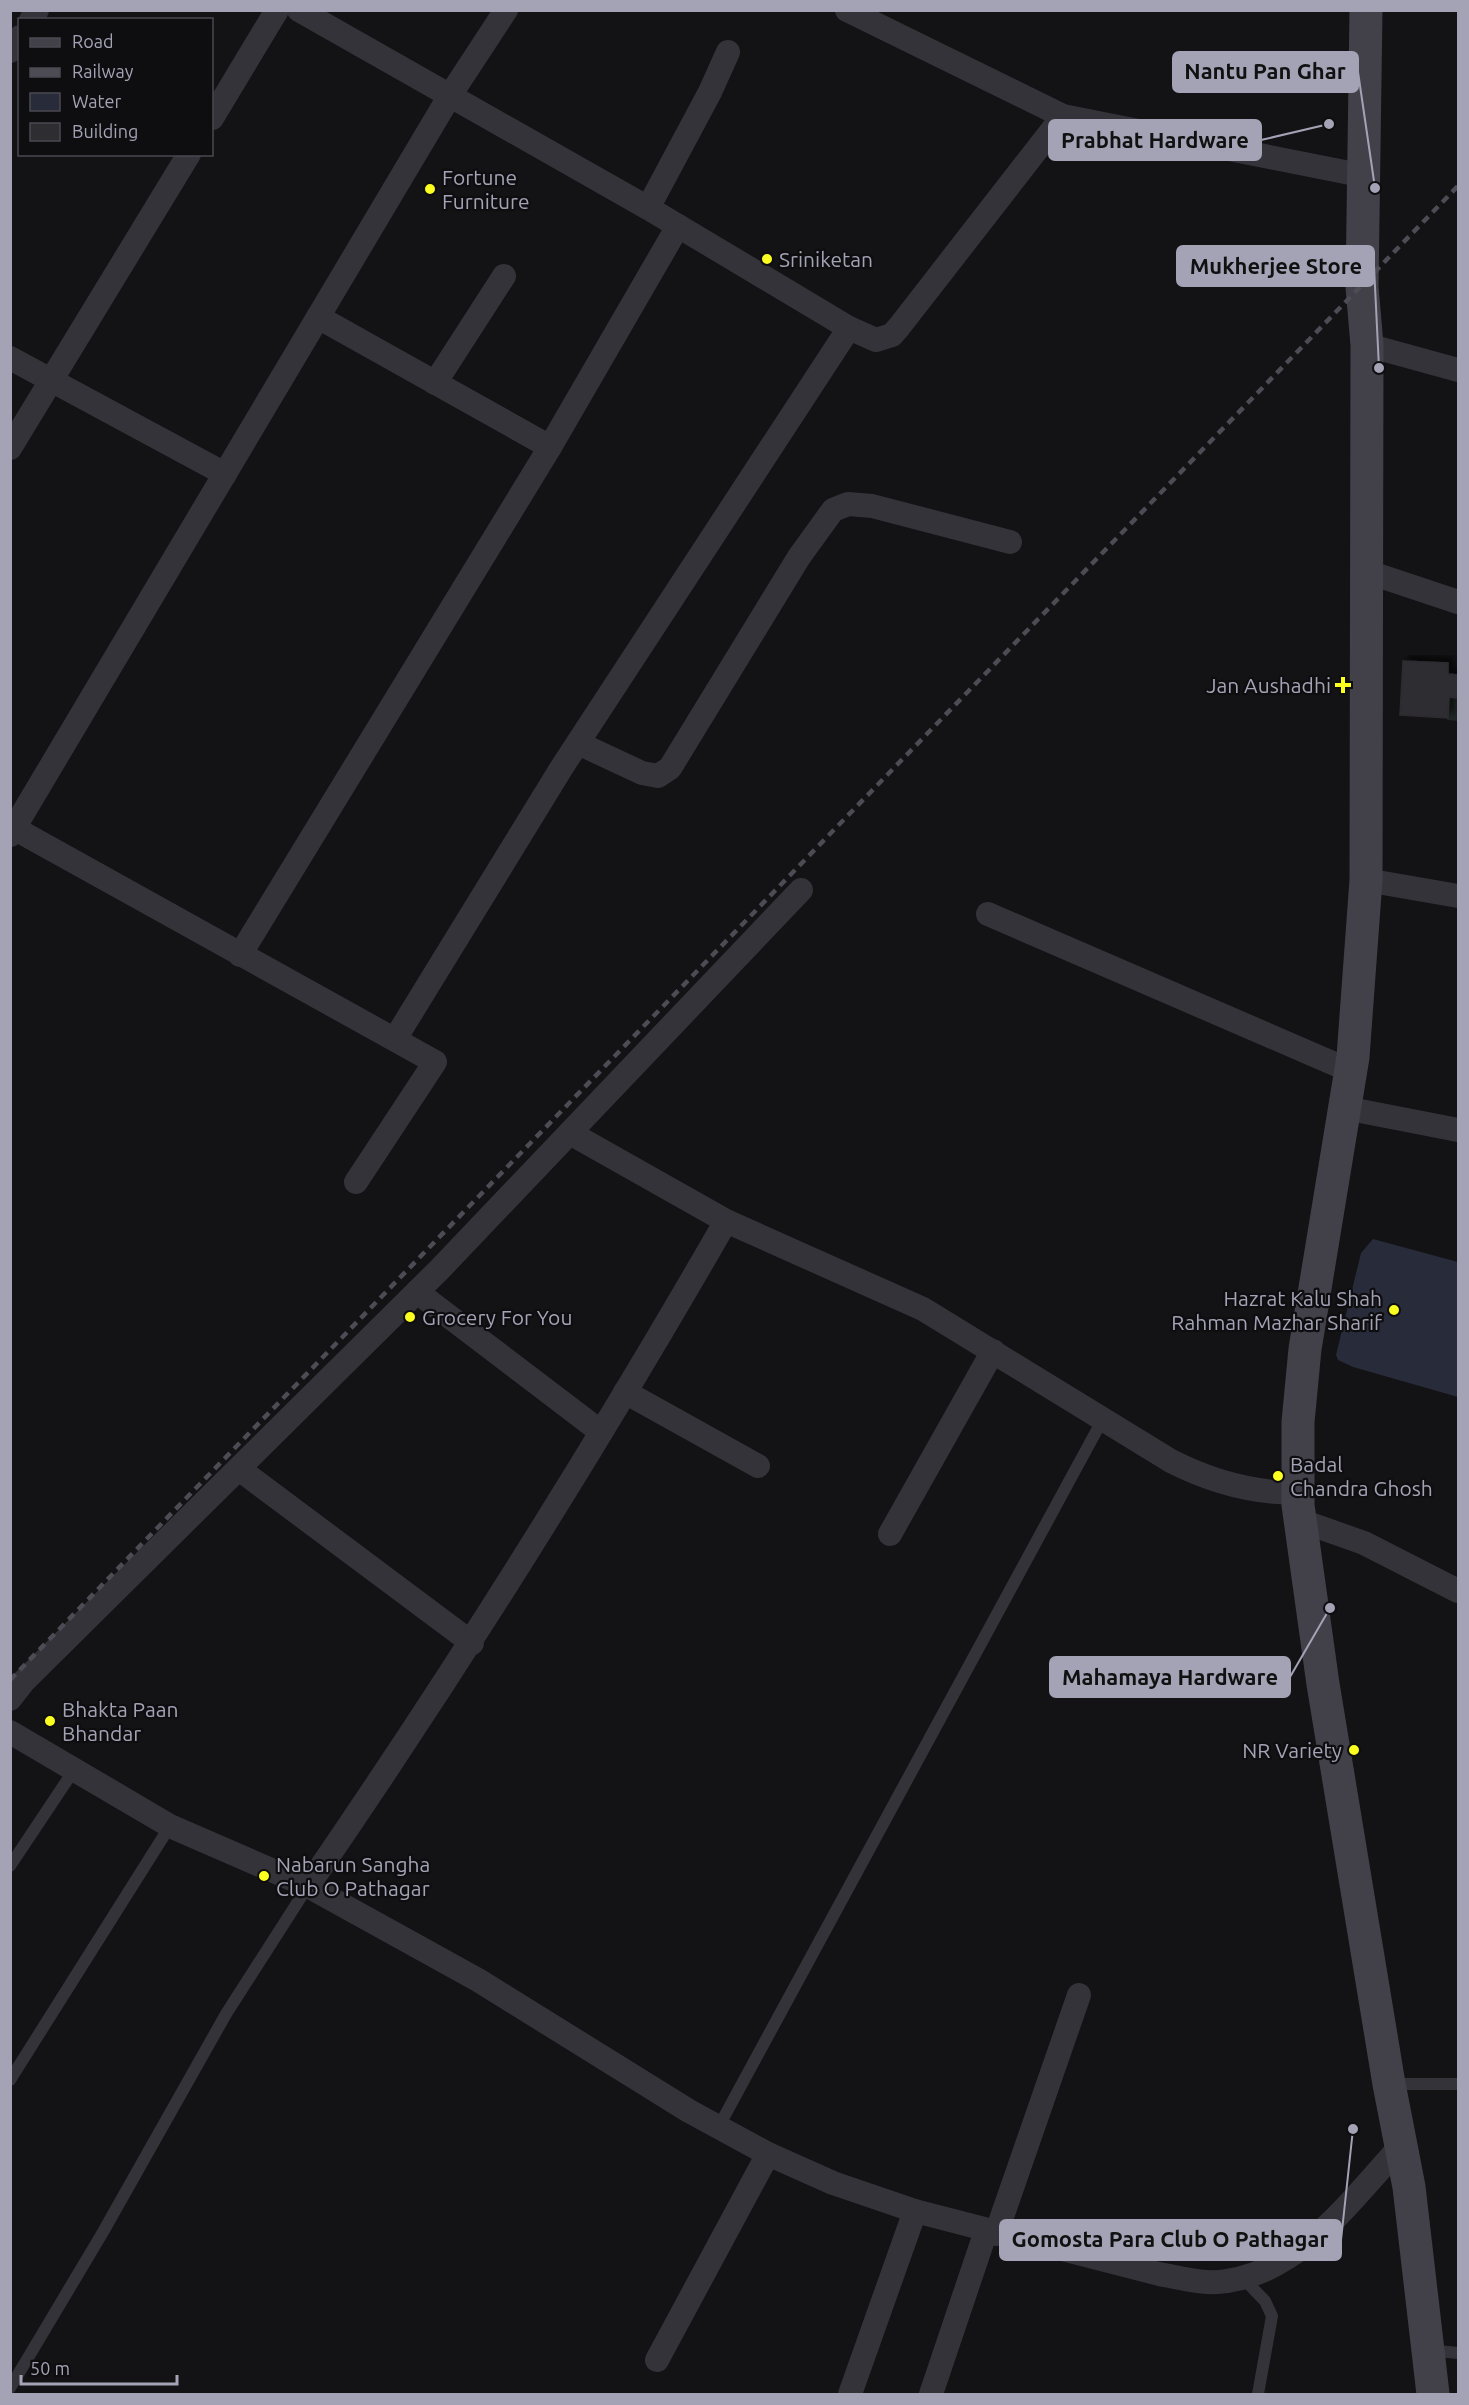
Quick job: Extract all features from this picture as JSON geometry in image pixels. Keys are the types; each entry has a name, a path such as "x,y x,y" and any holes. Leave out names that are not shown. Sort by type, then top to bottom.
{"street":[{"path":"213,116 277,10"},
{"path":"299,10 648,208 849,328 876,340 892,335 1063,116"},
{"path":"357,1182 435,1062 12,830 449,97 506,10"},
{"path":"847,10 1063,116 1365,176"},
{"path":"1366,10 1362,287 1367,345 1366,880 1351,1071 1305,1349 1298,1422 1299,1507 1309,1600 1389,2084 1443,2351 1432,2394"},
{"path":"648,208 710,92 728,52"},
{"path":"10,448 188,156"},
{"path":"240,955 550,447 678,226"},
{"path":"435,383 504,276"},
{"path":"318,317 550,447"},
{"path":"395,1039 578,743 849,328"},
{"path":"1367,345 1458,370"},
{"path":"10,358 225,474"},
{"path":"578,743 642,773 658,776 670,768 799,557 833,510 848,504 872,506 1010,542"},
{"path":"1365,572 1458,602"},
{"path":"1366,880 1458,896"},
{"path":"10,1699 24,1681 417,1292 801,890"},
{"path":"988,914 1351,1071"},
{"path":"1345,1108 1458,1130"},
{"path":"570,1133 726,1221 923,1309 1104,1417 1172,1461 1203,1477 1280,1493 1299,1507 1364,1543 1458,1591"},
{"path":"308,1886 472,1643 726,1221"},
{"path":"417,1292 601,1432"},
{"path":"890,1534 993,1351"},
{"path":"625,1392 758,1466"},
{"path":"239,1469 472,1643"},
{"path":"10,1732 170,1826 308,1886 478,1980 718,2128 768,2154 833,2183 915,2211 1102,2261 1199,2281 1227,2282 1271,2268 1316,2236 1402,2145"},
{"path":"931,2394 1079,1995"},
{"path":"657,2360 768,2154"},
{"path":"850,2394 915,2211"}],"lane":[{"path":"718,2128 1104,1417"},
{"path":"10,1866 74,1770"},
{"path":"10,2080 170,1826"},
{"path":"10,2388 103,2232 226,2014 308,1886"},
{"path":"1389,2084 1458,2084"},
{"path":"1242,2277 1266,2301 1272,2316 1258,2394"}],"shaded area":[{"path":"1449,697 1458,698 1458,721 1447,720"}],"water":[{"path":"1373,1239 1458,1262 1458,1397 1353,1367 1338,1360 1336,1355 1361,1253"}],"building":[{"path":"1403,661 1448,663 1448,674 1458,675 1458,698 1449,697 1448,718 1400,715"}],"railway":[{"path":"10,1680 1458,186"}],"place":[{"name":"Prabhat Hardware","path":"1329,124"},
{"name":"Nantu Pan Ghar","path":"1375,188"},
{"name":"Fortune Furniture","path":"430,189"},
{"name":"Sriniketan","path":"767,259"},
{"name":"Mukherjee Store","path":"1379,368"},
{"name":"Jan Aushadhi","path":"1343,685"},
{"name":"Hazrat Kalu Shah Rahman Mazhar Sharif","path":"1394,1310"},
{"name":"Grocery For You","path":"410,1317"},
{"name":"Badal Chandra Ghosh","path":"1278,1476"},
{"name":"Mahamaya Hardware","path":"1330,1608"},
{"name":"Bhakta Paan Bhandar","path":"50,1721"},
{"name":"NR Variety","path":"1354,1750"},
{"name":"Nabarun Sangha Club O Pathagar","path":"264,1876"},
{"name":"Gomosta Para Club O Pathagar","path":"1353,2129"}]}
